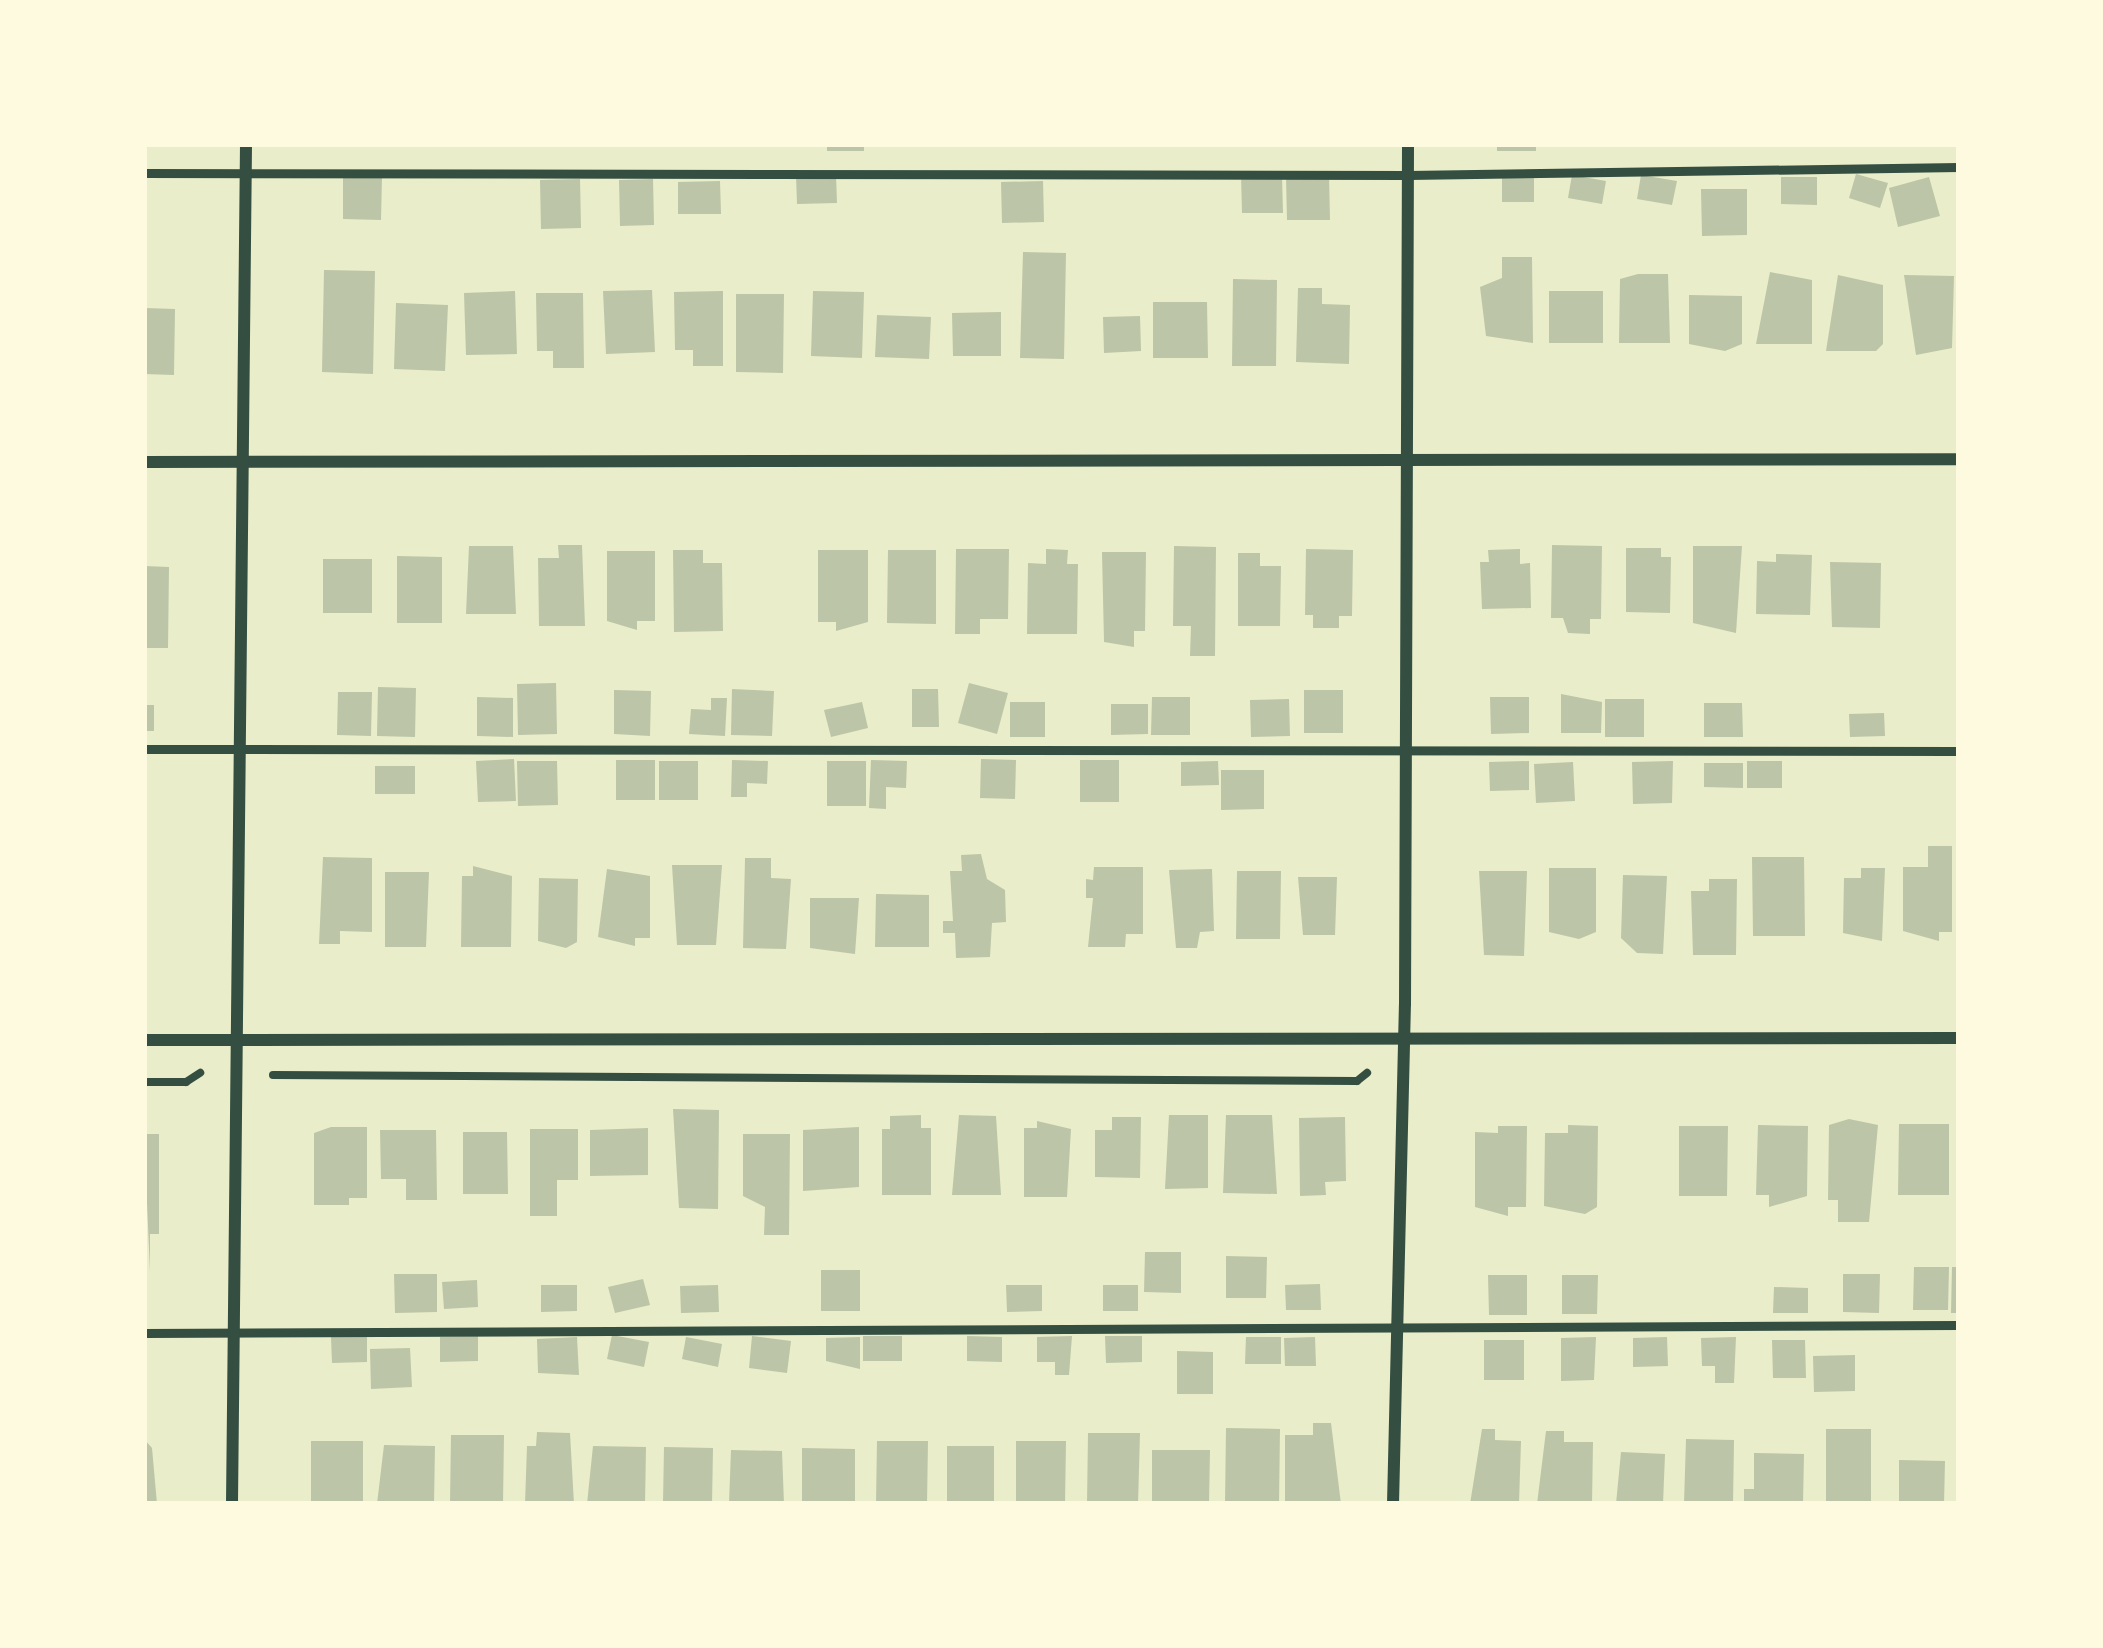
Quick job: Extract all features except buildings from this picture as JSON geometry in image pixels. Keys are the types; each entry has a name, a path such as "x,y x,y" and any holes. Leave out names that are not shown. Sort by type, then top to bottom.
{"street":[{"path":"232,1504 246,144"},
{"path":"1393,1504 1408,144"},
{"path":"144,462 1959,459"},
{"path":"144,1040 1959,1038"}],"lane":[{"path":"144,173 1408,175 1959,167"},
{"path":"144,749 1959,751"},
{"path":"144,1333 1959,1325"}],"path":[{"path":"144,1082 186,1082 200,1073"},
{"path":"273,1075 1357,1081 1367,1073"}]}
